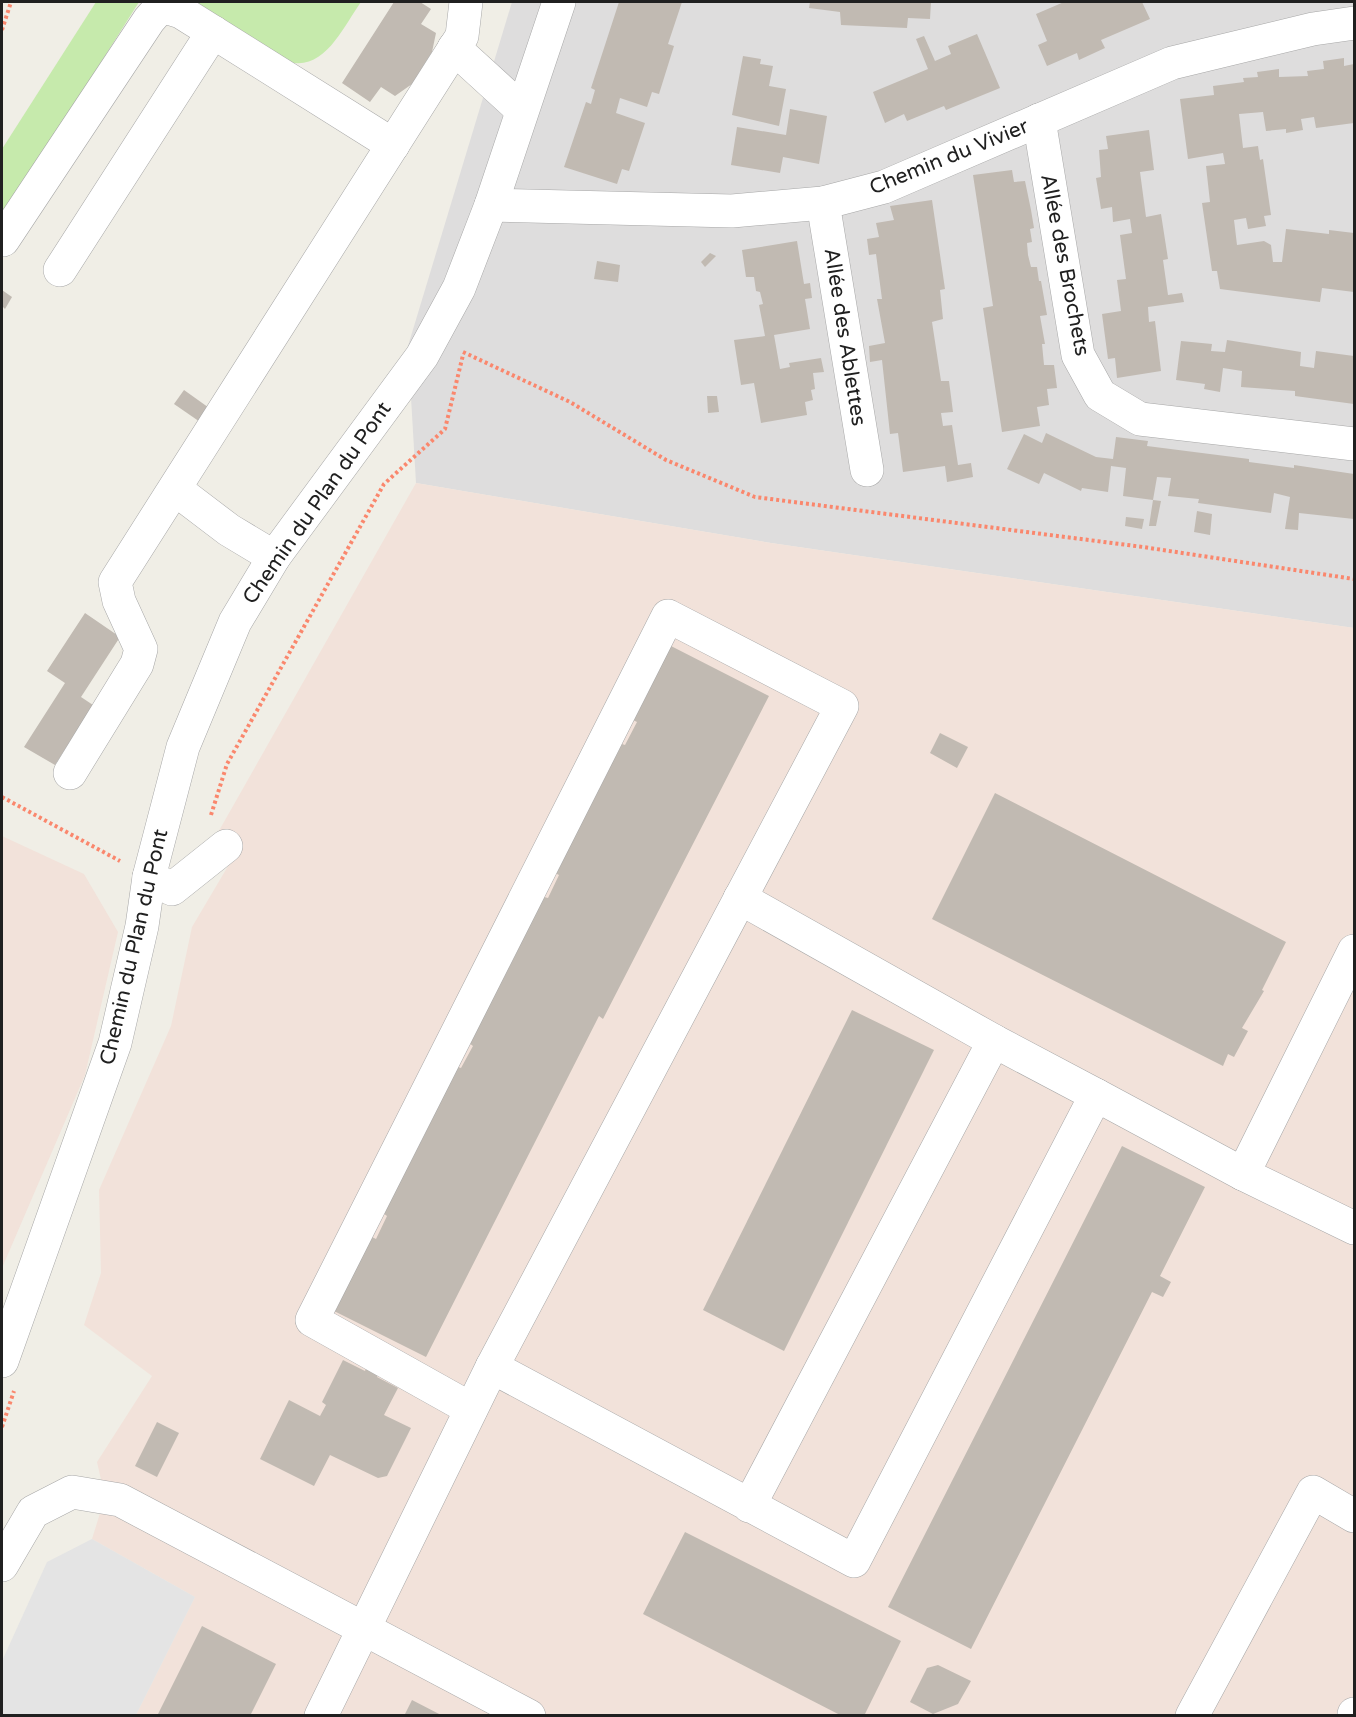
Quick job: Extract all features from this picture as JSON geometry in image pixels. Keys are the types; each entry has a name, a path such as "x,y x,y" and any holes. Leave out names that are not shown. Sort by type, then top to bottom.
{"street":[{"path":"466,2 462,36 465,59 522,110"},
{"name":"Chemin du Plan du Pont","path":"2,1361 115,1043 142,926 150,877 183,747 235,622 274,557 422,356 459,288 492,205 559,2"},
{"path":"3,240 156,12 165,7 181,12 393,145"},
{"path":"1354,14 1354,23"},
{"name":"Chemin du Vivier","path":"492,205 732,211 823,203 884,188 1172,63 1313,29 1354,23"},
{"path":"60,270 213,32"},
{"path":"70,773 137,664 141,649 119,601 116,582 393,145 465,59"},
{"name":"Allée des Brochets","path":"1039,120 1078,355 1100,395 1140,419 1354,444"},
{"name":"Allée des Ablettes","path":"823,203 867,470"},
{"path":"175,489 229,530 274,557"},
{"path":"321,1716 365,1629 492,1367 842,706 668,616 312,1320 471,1410"},
{"path":"150,877 172,889 218,835"},
{"path":"740,898 994,1041 1244,1174 1354,1228"},
{"path":"1244,1174 1354,951"},
{"path":"749,1506 994,1041"},
{"path":"492,1367 854,1561 1096,1095"},
{"path":"2,1565 33,1512 72,1492 120,1500 529,1716"},
{"path":"1192,1716 1313,1492 1354,1516"}],"path":[{"path":"2,30 11,2"},
{"path":"218,835 226,764 384,484 445,429 467,345"},
{"path":"2,797 150,877"}],"shaded area":[{"path":"512,2 1354,2 1354,628 771,543 416,483 408,346"},
{"path":"416,483 771,543 1354,628 1354,1715 136,1715 195,1597 92,1539 105,1497 97,1462 152,1376 84,1325 101,1273 99,1190 171,1026 192,927 234,856 216,836"},
{"path":"2,836 84,874 118,932 85,1075 2,1268"},
{"path":"92,1539 195,1597 136,1715 2,1715 2,1661 47,1562"}],"green space":[{"path":"96,2 139,2 2,219 2,149"},
{"path":"196,2 361,2 332,45 313,60 302,63 289,62"}],"building":[{"path":"394,2 420,2 431,9 421,24 436,33 432,52 412,84 395,96 381,87 370,102 342,83"},
{"path":"619,2 682,2 668,44 674,46 659,94 652,92 647,107 620,98 616,113 645,123 629,171 622,169 617,184 564,167 586,102 591,104 595,90 591,88"},
{"path":"810,2 931,2 930,19 908,18 907,28 841,25 840,12 809,8"},
{"path":"1064,2 1142,2 1150,19 1101,40 1105,48 1079,60 1077,53 1047,66 1038,45 1047,41 1036,14"},
{"path":"977,34 1000,88 946,110 944,106 907,121 904,114 885,123 873,92 928,69 916,39 924,36 935,61 951,54 948,46"},
{"path":"743,56 761,59 760,64 773,66 769,86 786,89 779,126 732,115"},
{"path":"1344,58 1344,66 1354,64 1354,123 1316,128 1314,117 1301,119 1303,130 1286,133 1286,129 1266,131 1263,112 1239,114 1243,148 1258,146 1260,160 1263,159 1271,215 1264,216 1266,226 1248,229 1246,218 1234,220 1237,245 1264,241 1271,245 1273,262 1282,262 1286,229 1329,234 1329,230 1354,233 1354,292 1322,288 1320,302 1220,289 1217,271 1212,271 1202,203 1210,202 1206,166 1225,164 1223,153 1188,159 1180,99 1214,95 1213,86 1244,82 1243,78 1258,77 1257,72 1279,69 1279,77 1308,76 1307,71 1324,69 1323,61"},
{"path":"790,109 827,116 819,164 783,157 780,173 731,165 737,127 786,135"},
{"path":"1149,130 1154,170 1140,172 1146,217 1161,214 1168,259 1163,260 1168,295 1182,293 1184,302 1148,307 1149,322 1155,321 1161,371 1117,378 1115,358 1108,359 1102,314 1121,311 1117,280 1126,279 1120,235 1132,233 1130,219 1113,222 1112,207 1101,209 1096,178 1101,177 1099,150 1108,149 1106,136"},
{"path":"1012,170 1014,182 1025,181 1031,210 1034,228 1030,229 1032,242 1027,243 1028,255 1031,267 1037,267 1047,315 1040,316 1045,344 1042,344 1044,365 1054,365 1057,388 1047,389 1049,405 1037,407 1040,426 1002,432 983,308 993,306 973,175"},
{"path":"932,200 945,289 940,290 943,319 928,323 932,322 941,381 949,381 953,412 941,413 943,426 952,425 958,465 971,463 973,477 947,482 945,466 903,472 898,433 890,434 882,360 870,362 869,346 885,343 877,299 882,299 876,254 869,255 867,239 879,237 876,223 894,220 890,206"},
{"path":"797,241 804,284 810,283 812,298 805,299 810,329 774,335 780,369 790,367 789,363 821,358 824,372 813,373 815,389 811,390 813,400 805,402 807,415 761,423 754,383 741,385 734,340 765,336 759,305 763,304 760,292 756,291 754,277 746,277 742,250"},
{"path":"710,253 716,256 705,267 701,262"},
{"path":"597,261 620,265 618,282 594,279"},
{"path":"2,290 12,297 5,309 2,306"},
{"path":"1227,340 1301,352 1300,366 1314,368 1316,351 1354,356 1354,404 1295,396 1295,391 1241,387 1242,371 1223,368 1220,392 1204,389 1205,384 1176,380 1181,341 1212,344 1211,351 1225,352"},
{"path":"184,390 212,410 203,424 174,404"},
{"path":"707,396 717,396 719,412 708,413"},
{"path":"1046,433 1096,457 1113,459 1116,437 1148,441 1147,446 1249,459 1249,462 1294,468 1294,465 1354,474 1354,519 1299,513 1298,530 1285,529 1290,497 1274,493 1271,513 1198,503 1199,499 1168,496 1171,478 1157,477 1153,500 1123,496 1126,468 1111,466 1108,492 1082,488 1081,491 1044,473 1039,484 1007,469 1024,434 1042,443"},
{"path":"1153,500 1161,501 1156,526 1149,526"},
{"path":"1197,511 1212,514 1210,535 1194,532"},
{"path":"1126,517 1144,519 1142,529 1125,526"},
{"path":"85,613 120,637 81,697 93,705 55,765 24,747 65,683 47,671"},
{"path":"671,646 769,696 603,1019 599,1016 426,1357 334,1311 372,1237 376,1239 387,1216 383,1213 458,1067 461,1068 473,1046 469,1043 544,897 548,898 559,875 555,873 622,744 625,745 637,722 633,720"},
{"path":"940,733 968,747 957,768 930,753"},
{"path":"995,793 1286,942 1262,990 1264,991 1242,1028 1248,1031 1234,1057 1228,1054 1223,1066 932,919"},
{"path":"852,1010 934,1050 784,1351 703,1310"},
{"path":"1122,1146 1205,1187 1160,1276 1171,1282 1163,1297 1152,1292 971,1649 888,1607"},
{"path":"343,1360 365,1371 367,1366 379,1373 377,1377 398,1388 384,1415 411,1428 387,1476 378,1478 330,1455 314,1486 260,1459 289,1400 320,1416 326,1405 322,1402"},
{"path":"157,1422 179,1433 157,1477 135,1466"},
{"path":"685,1532 901,1641 864,1716 842,1716 643,1614"},
{"path":"202,1626 276,1664 250,1716 157,1716"},
{"path":"938,1665 971,1681 958,1704 933,1714 910,1702 927,1668"},
{"path":"412,1700 443,1716 404,1716"}]}
